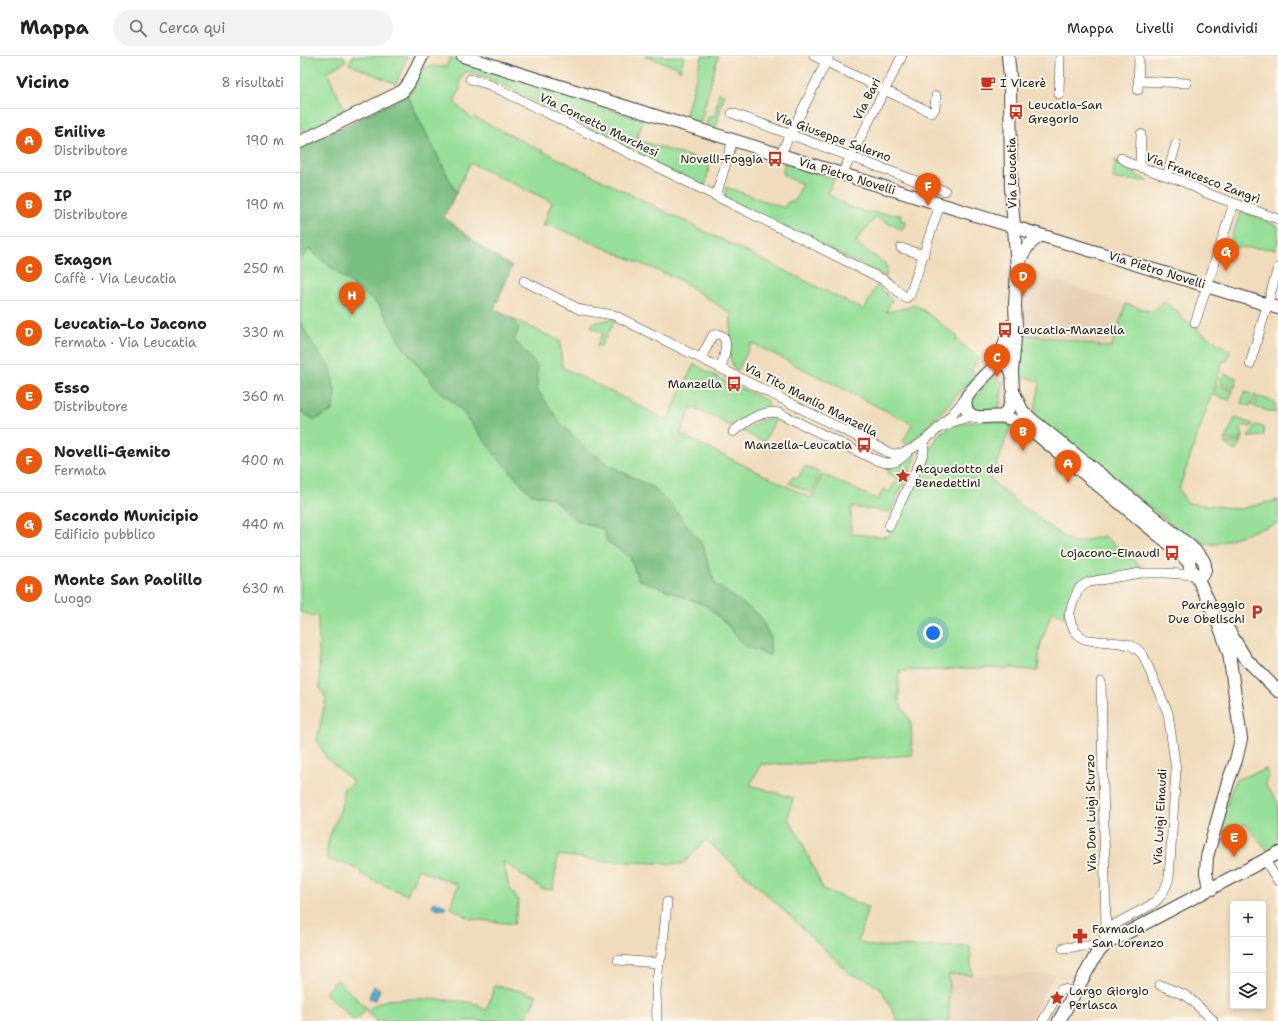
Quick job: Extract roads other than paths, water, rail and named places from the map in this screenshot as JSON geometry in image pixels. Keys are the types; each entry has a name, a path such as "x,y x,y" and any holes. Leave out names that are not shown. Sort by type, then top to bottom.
{"main road":[{"path":"300,142 403,91 410,83 422,56"},
{"name":"Via Pietro Novelli","path":"463,56 1040,236 1099,252 1273,306"},
{"name":"Via Leucatia","path":"1008,56 1010,77 1011,189 1017,267 1015,305 1016,326 1012,372 1013,392"},
{"name":"Via Leucatia","path":"1017,267 1025,248 1033,240 1040,236"},
{"name":"Via Leucatia","path":"967,396 995,366 1007,340 1015,305"},
{"path":"995,366 1005,364 1012,372"},
{"path":"1003,416 1009,408 1013,392"},
{"path":"1013,392 1023,412 1190,546 1203,559 1206,565 1200,574"},
{"path":"967,396 965,402 966,409 973,416 1003,416 1029,428 1179,552 1190,564"},
{"path":"1198,555 1194,554 1191,556 1189,560 1190,568 1200,574 1228,631 1246,659"},
{"path":"1197,896 1241,738 1229,653 1200,574"},
{"path":"1222,633 1278,691"},
{"path":"1059,1021 1096,955 1106,944 1278,853"},
{"path":"1207,857 1206,873 1208,883 1212,889"}],"street":[{"path":"814,56 828,59 885,90 932,113 935,108 936,96"},
{"name":"Via Bari","path":"842,174 902,56"},
{"path":"1059,94 1060,56"},
{"path":"1140,56 1138,86 1187,83"},
{"path":"780,155 828,59"},
{"name":"Via Concetto Marchesi","path":"470,79 490,85 886,281 906,298 910,295 924,255"},
{"name":"Via Giuseppe Salerno","path":"732,113 945,191"},
{"name":"Via Francesco Zangrì","path":"1140,168 1141,134"},
{"path":"716,196 733,140"},
{"name":"Via Francesco Zangrì","path":"1167,176 1176,144"},
{"name":"Via Francesco Zangrì","path":"1121,158 1140,168 1182,181 1206,193 1278,219"},
{"path":"921,198 925,184"},
{"path":"901,248 924,255 940,204"},
{"path":"1195,322 1234,204"},
{"path":"1250,364 1273,306 1278,268"},
{"name":"Via Tito Manlio Manzella","path":"524,281 581,310 614,315 890,453"},
{"path":"700,358 713,335 718,334 725,339 726,343 721,368"},
{"path":"880,462 886,460 890,453 898,454 923,442 956,410 967,396"},
{"name":"Via Tito Manlio Manzella","path":"732,432 749,420 764,414 774,412 779,413 880,462"},
{"path":"933,432 951,422 973,416"},
{"path":"889,526 920,462 924,451 923,442"},
{"path":"880,462 889,464 896,462 909,450"},
{"name":"Via Luigi Einaudi","path":"1106,929 1153,904 1160,898 1165,890 1169,878 1176,770 1168,713 1143,655 1130,645 1082,638 1075,631 1069,615 1078,590 1089,582 1140,573 1200,574"},
{"name":"Via Don Luigi Sturzo","path":"1100,682 1106,929 1104,938 1106,944"},
{"path":"1265,860 1278,881"},
{"path":"657,1021 656,990 659,963 662,954 667,902"},
{"path":"1063,948 1106,944"},
{"path":"618,960 659,963"},
{"path":"1160,985 1187,996 1213,1020"},
{"path":"1043,1021 1060,990 1064,989 1075,992"}],"water":[{"path":"433,902 446,906 444,910 432,907"},
{"path":"373,986 380,989 376,1000 369,998"}],"place":[{"name":"I Vicerè","path":"988,83"},
{"name":"Leucatia-San Gregorio","path":"1016,112"},
{"name":"Novelli-Foggia","path":"775,159"},
{"name":"Novelli-Gemito","path":"928,206"},
{"name":"Secondo Municipio","path":"1226,271"},
{"name":"Leucatia-Lo Jacono","path":"1023,296"},
{"name":"Monte San Paolillo","path":"352,315"},
{"name":"Leucatia-Manzella","path":"1005,330"},
{"name":"Exagon","path":"997,377"},
{"name":"Manzella","path":"734,384"},
{"name":"Manzella-Leucatia","path":"864,445"},
{"name":"IP","path":"1023,451"},
{"name":"Acquedotto dei Benedettini","path":"903,476"},
{"name":"Enilive","path":"1068,483"},
{"name":"Lojacono-Einaudi","path":"1172,553"},
{"name":"Parcheggio Due Obelischi","path":"1257,612"},
{"name":"Esso","path":"1234,857"},
{"name":"Farmacia San Lorenzo","path":"1080,936"},
{"name":"Largo Giorgio Perlasca","path":"1057,998"}]}
